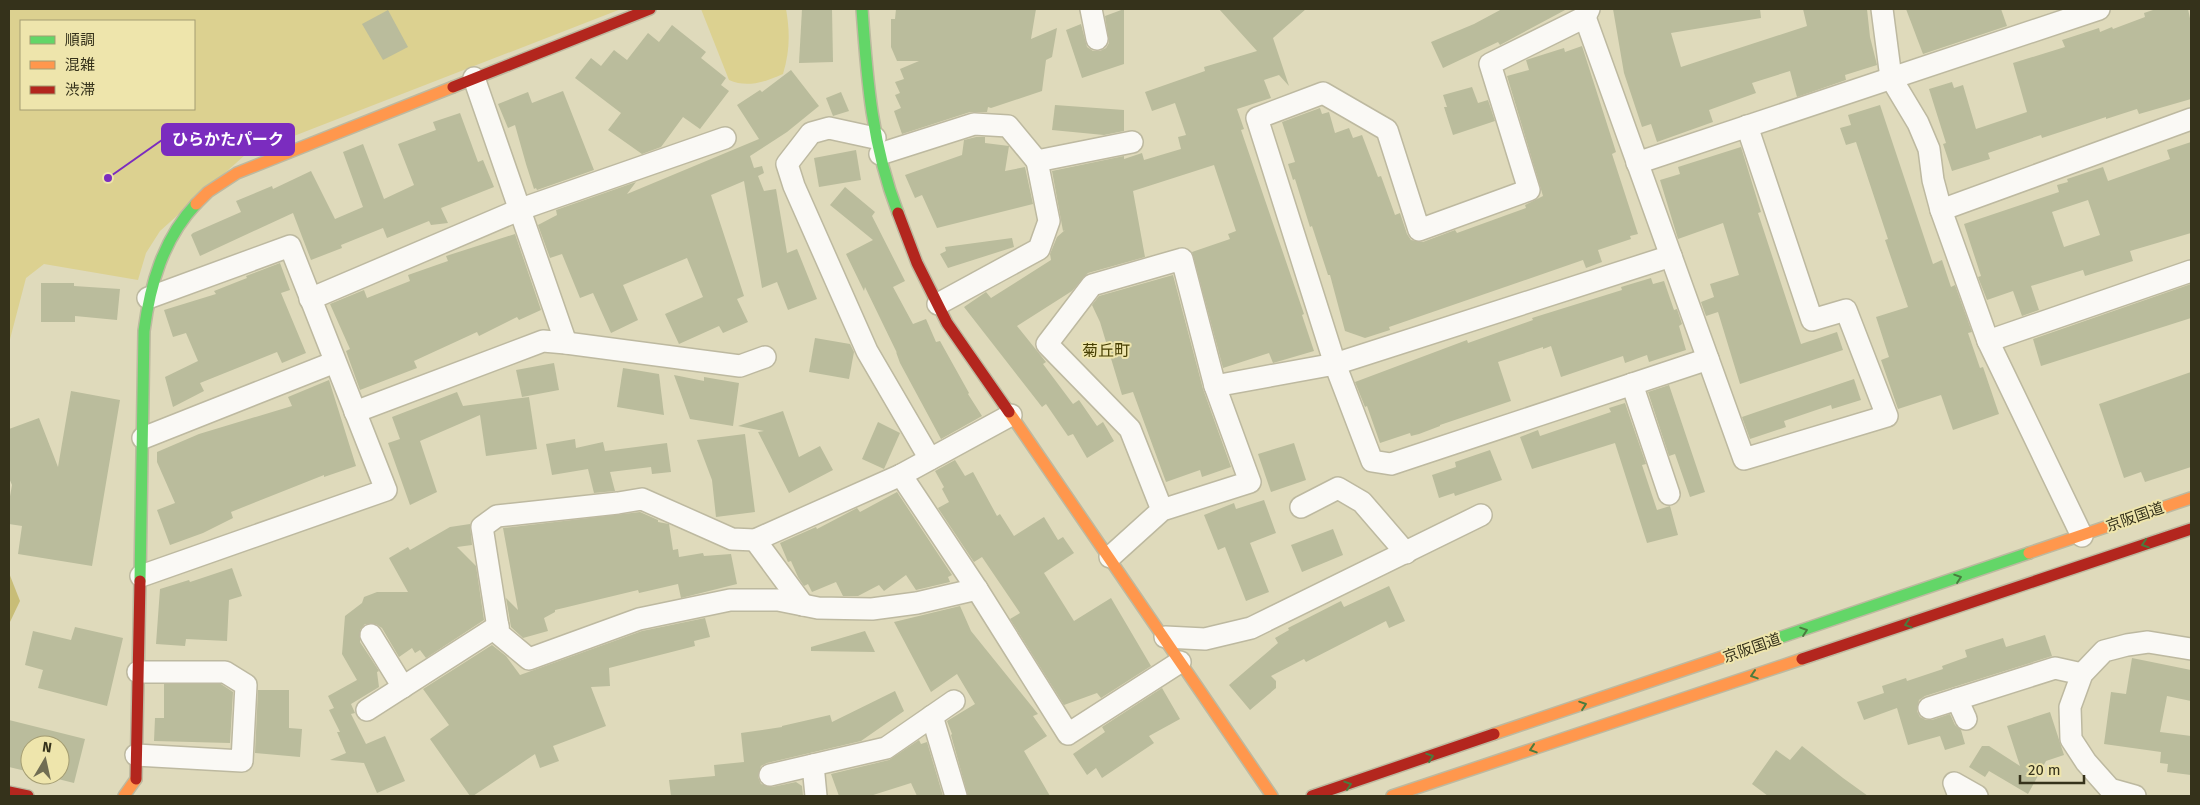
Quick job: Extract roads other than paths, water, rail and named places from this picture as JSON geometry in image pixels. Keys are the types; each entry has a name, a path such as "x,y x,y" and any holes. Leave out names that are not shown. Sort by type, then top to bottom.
{"main road":[{"path":"138,796 136,755 141,576 144,331 148,298 161,256 184,218 209,191 237,173 650,9"},
{"path":"862,9 867,78 878,146 896,208 917,263 947,324 1110,558 1272,796"},
{"name":"京阪国道","path":"1312,796 2191,498"},
{"name":"京阪国道","path":"1392,796 2191,529"},
{"path":"124,796 136,780"},
{"path":"9,792 28,796"}],"street":[{"path":"1091,9 1097,39"},
{"path":"1882,9 1891,78 1918,123 1929,149 1933,180 1941,210 1988,341 2082,536"},
{"path":"1637,163 2099,9"},
{"path":"1708,359 1391,464 1372,461 1335,364 1257,118 1323,93 1387,130 1419,230 1529,190 1490,64 1587,13 1637,163 1671,256 1744,459 1887,416 1846,310 1812,320 1747,126"},
{"path":"474,78 566,342"},
{"path":"1941,210 2191,120"},
{"path":"930,459 866,351 794,186 787,164 811,133 830,128 878,146 974,124 1008,126 1037,162 1049,221 1039,249 938,304"},
{"path":"310,299 521,209 724,138"},
{"path":"1037,162 1132,142"},
{"path":"141,576 386,490 290,246 148,298"},
{"path":"1215,386 1335,364 1671,256"},
{"path":"1110,558 1162,510 1250,482 1215,386 1182,259 1092,285 1047,344 1130,429 1162,510"},
{"path":"1988,341 2191,271"},
{"path":"355,412 543,341 566,342 740,366 765,357"},
{"path":"143,438 336,362"},
{"path":"1632,384 1669,494"},
{"path":"978,588 917,604 872,610 818,608 778,600 730,600 639,619 529,659 499,634 482,527 497,516 618,504 642,499 732,539 755,540 901,475 1011,416"},
{"path":"901,475 978,588 1068,734 1180,662"},
{"path":"1301,507 1338,488 1362,502 1406,553"},
{"path":"1164,637 1205,639 1251,628 1481,515"},
{"path":"755,540 803,605"},
{"path":"367,710 498,626"},
{"path":"2164,645 2191,633"},
{"path":"371,636 403,687"},
{"path":"2135,796 2110,788 2086,762 2071,739 2070,707 2082,674 2104,651 2148,642 2191,649"},
{"path":"1929,708 2055,668 2082,674"},
{"path":"136,755 242,761 246,685 225,672 138,672"},
{"path":"1958,699 1966,719"},
{"path":"770,775 886,748 954,701"},
{"path":"932,716 956,796"},
{"path":"813,765 816,796"},
{"path":"1958,796 1954,783 1977,796"}],"place":[{"name":"ひらかたパーク","path":"108,178"}],"district":[{"name":"菊丘町","path":"1106,350"}]}
